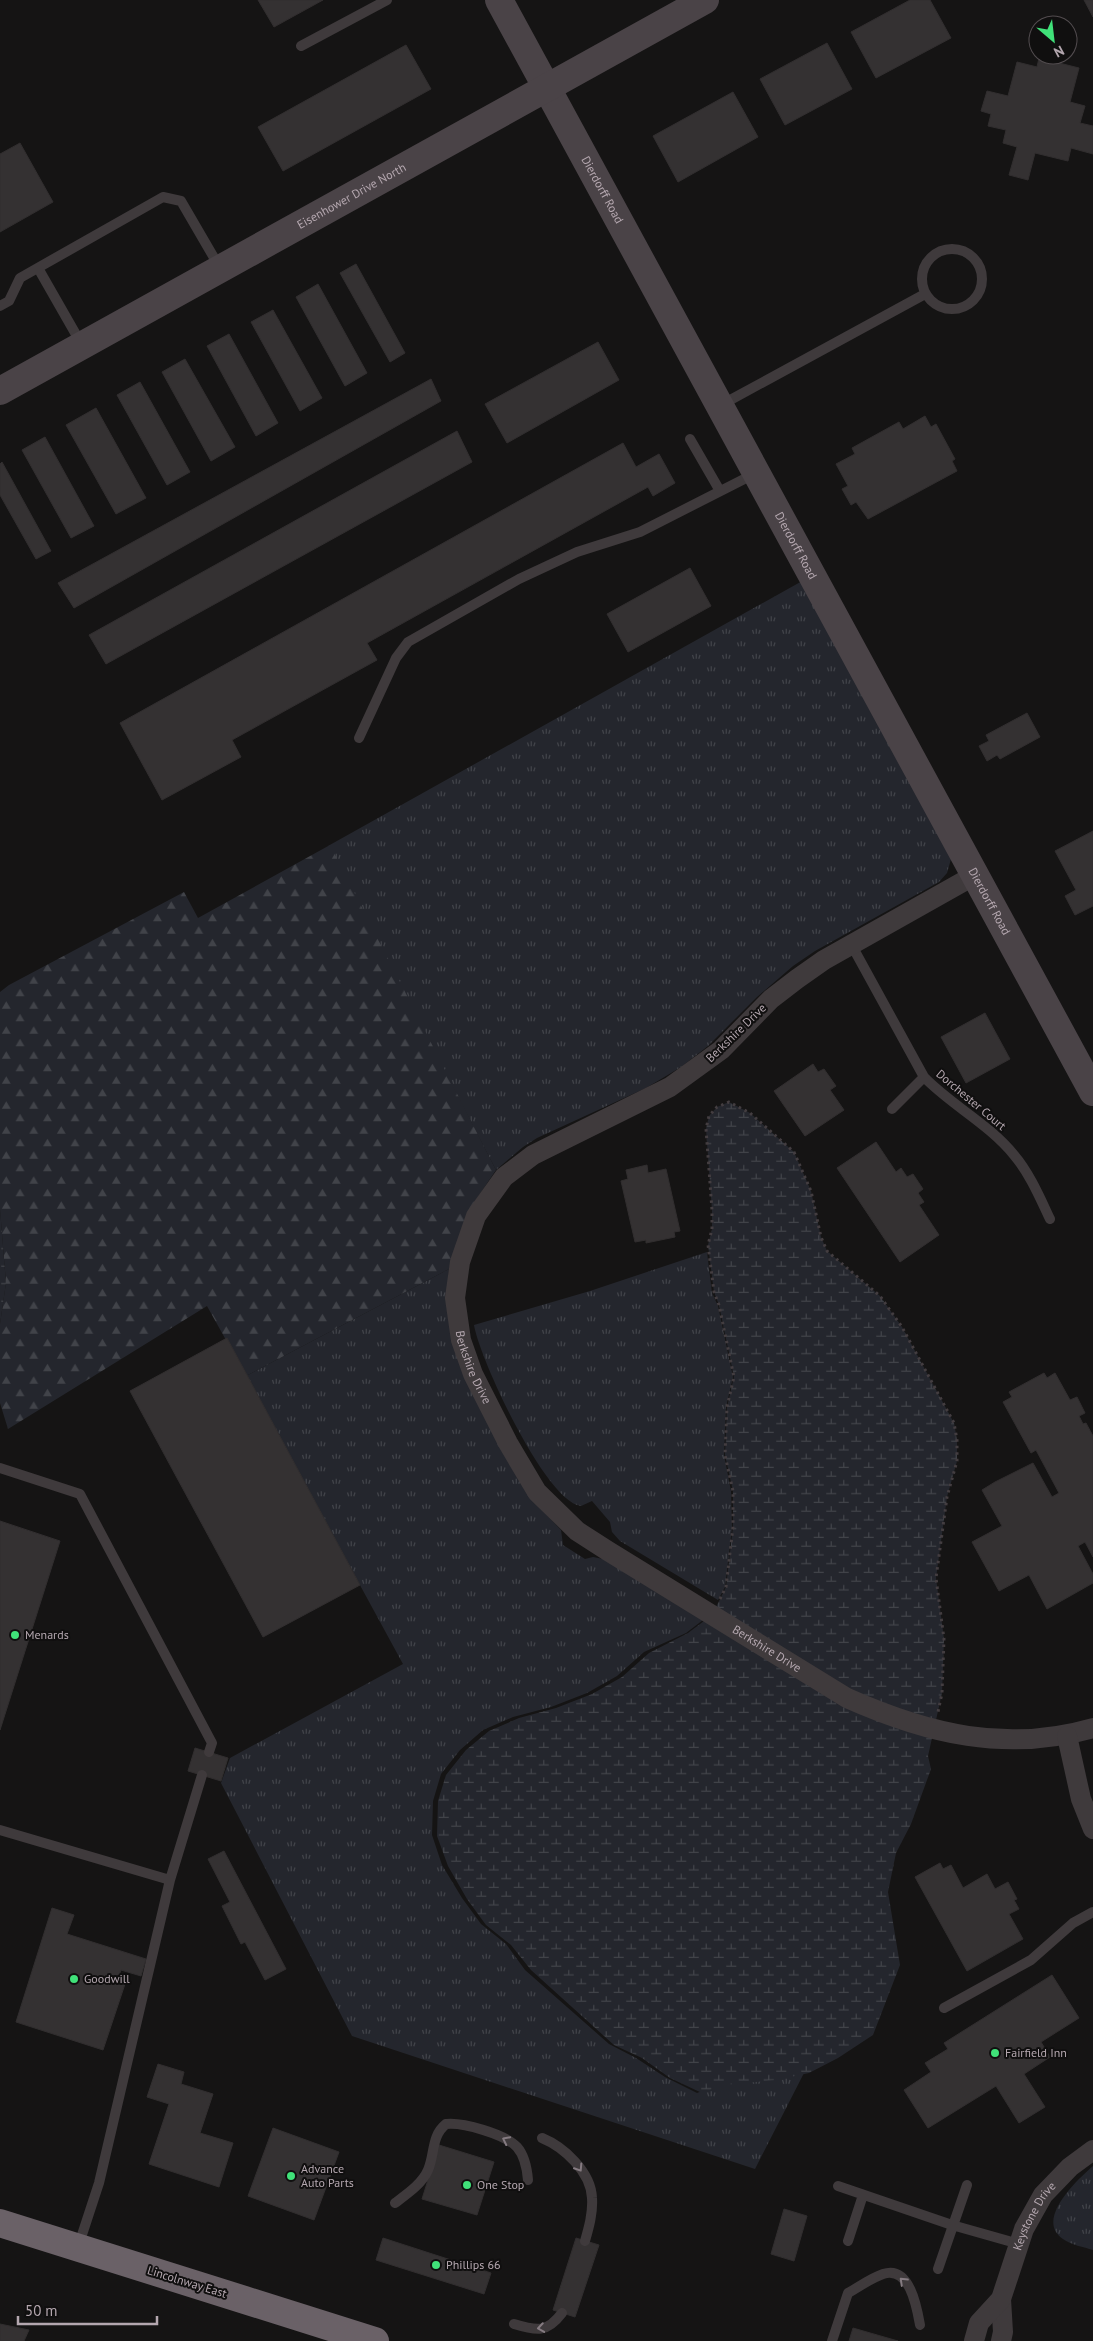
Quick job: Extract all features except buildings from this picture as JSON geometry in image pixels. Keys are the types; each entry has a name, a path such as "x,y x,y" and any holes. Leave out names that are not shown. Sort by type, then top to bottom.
{"highway":[{"name":"Lincolnway East","path":"0,2222 375,2341"}],"street":[{"name":"Dierdorff Road","path":"499,0 1093,1092"},
{"name":"Eisenhower Drive North","path":"0,391 705,0"},
{"name":"Berkshire Drive","path":"975,875 824,960 771,999 721,1050 670,1088 632,1108 563,1138 532,1155 504,1177 476,1216 460,1262 455,1298 461,1340 473,1374 508,1443 537,1492 577,1531 847,1698 909,1724 992,1740 1067,1736 1093,1728"},
{"path":"1067,1736 1081,1799 1093,1828"},
{"name":"Keystone Drive","path":"1001,2341 1004,2332 1001,2299 1024,2229 1043,2195 1070,2167 1093,2150"},
{"name":"Keystone Drive","path":"974,2341 979,2323 1001,2299"}],"lane":[{"path":"301,46 387,0"},
{"path":"0,306 9,300 20,278 164,197 181,201 220,268"},
{"path":"941,250 962,250 971,255 978,263 982,282 980,291 967,305 949,309 940,307 925,294 922,274 929,260 941,250"},
{"path":"38,268 82,345"},
{"path":"720,405 925,294"},
{"path":"690,439 720,491"},
{"path":"359,738 396,658 408,642 519,579 577,552 640,532 757,473"},
{"name":"Dorchester Court","path":"851,944 924,1077 939,1093 978,1120 1014,1155 1036,1190 1050,1220"},
{"path":"892,1109 924,1077"},
{"path":"0,1468 80,1494 212,1743 209,1752"},
{"path":"78,2248 99,2183 170,1880 202,1776"},
{"path":"0,1830 170,1880"},
{"path":"944,2008 1031,1960 1073,1924 1093,1912"},
{"path":"395,2203 421,2182 428,2169 436,2136 446,2124 456,2123 508,2140 522,2154 528,2180"},
{"path":"542,2138 558,2145 570,2156 589,2184 593,2197 592,2215 585,2241"},
{"path":"938,2269 967,2185"},
{"path":"838,2186 952,2225 1019,2244"},
{"path":"848,2241 863,2195"},
{"path":"832,2341 848,2293 885,2273 898,2275 908,2285 914,2297 920,2325"},
{"path":"514,2324 537,2330 545,2328 553,2324 562,2312"}],"path":[{"path":"712,1615 726,1587 730,1556 733,1491 725,1455 727,1407 734,1377 719,1305 714,1292 708,1245 712,1229 712,1210 706,1129 709,1116 718,1107 729,1102 750,1113 794,1152 811,1191 821,1237 827,1251 880,1296 902,1328 954,1423 957,1440 957,1461 947,1497 936,1578 944,1639 942,1693 934,1730"}],"green space":[{"path":"804,580 951,859 947,873 939,882 815,951 793,966 757,997 708,1046 681,1067 646,1088 537,1138 523,1147 496,1170 328,846"},
{"path":"330,845 496,1170 467,1213 449,1269 246,1376 207,1306 8,1429 0,1403 0,1324 6,1283 0,1209 0,992 9,985 184,892 198,918"},
{"path":"729,1102 750,1113 794,1152 811,1191 821,1237 827,1251 880,1296 902,1327 954,1423 957,1440 957,1461 947,1497 936,1578 944,1639 942,1693 928,1756 931,1769 911,1824 896,1853 888,1892 900,1965 873,2035 838,2058 809,2073 776,2080 723,2085 702,2093 670,2078 642,2058 614,2045 531,1970 511,1945 486,1925 467,1899 448,1866 437,1836 438,1801 446,1775 466,1750 489,1731 519,1718 556,1708 592,1694 622,1677 649,1653 688,1633 712,1615 726,1587 733,1527 733,1491 725,1455 727,1407 734,1377 719,1305 714,1292 708,1245 712,1229 712,1210 706,1129 709,1116 717,1107"},
{"path":"0,1209 6,1283 0,1324"},
{"path":"707,1252 712,1293 718,1306 733,1377 726,1407 724,1455 731,1491 732,1528 725,1587 718,1600 620,1541 612,1532 610,1522 592,1501 581,1506 567,1499 550,1481 533,1456 501,1397 479,1343 474,1325 590,1291"},
{"path":"449,1269 447,1297 539,1507 561,1530 563,1545 585,1559 593,1557 603,1559 703,1620 686,1633 644,1652 617,1676 587,1693 551,1707 513,1717 483,1730 460,1750 441,1774 433,1801 432,1835 442,1865 462,1898 481,1924 506,1944 525,1970 609,2044 636,2058 665,2077 697,2093 717,2085 804,2073 755,2169 352,2036 221,1783 230,1758 403,1664 246,1376"},
{"path":"1093,2166 1093,2250 1063,2239 1055,2231 1053,2221 1056,2211 1069,2190"}],"place":[{"name":"Menards","path":"15,1635"},
{"name":"Goodwill","path":"74,1979"},
{"name":"Fairfield Inn","path":"995,2053"},
{"name":"Advance Auto Parts","path":"291,2176"},
{"name":"One Stop","path":"467,2185"},
{"name":"Phillips 66","path":"436,2265"}]}
